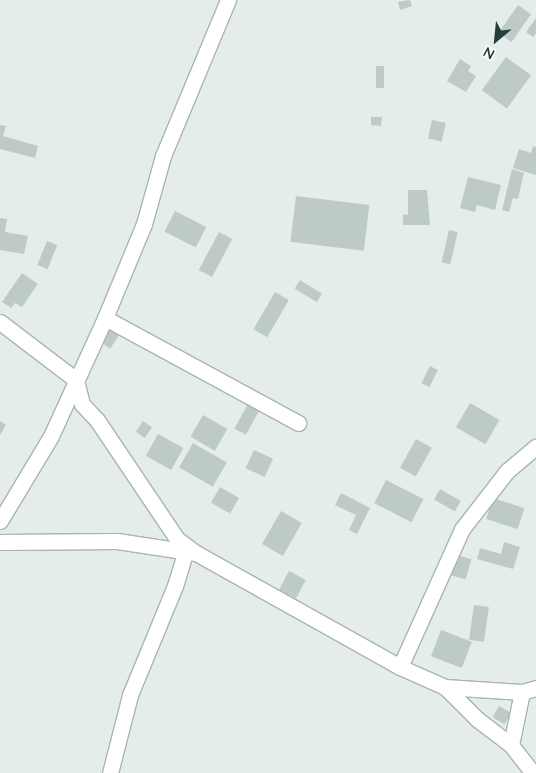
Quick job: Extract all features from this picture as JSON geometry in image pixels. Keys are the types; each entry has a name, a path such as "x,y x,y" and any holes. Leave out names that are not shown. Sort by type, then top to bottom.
{"street":[{"path":"0,521 51,436 106,318 144,224 163,156 228,0"},
{"path":"106,318 298,423"},
{"path":"0,322 76,380 82,404 97,420 178,539 191,552 400,667 445,687 477,719 511,745 533,773"},
{"path":"400,667 462,529 507,471 536,447"},
{"path":"0,542 117,541 191,552"},
{"path":"110,773 130,695 191,552"},
{"path":"445,687 529,690 511,745"}],"building":[{"path":"410,0 412,6 400,10 398,2"},
{"path":"518,5 531,14 512,42 498,33"},
{"path":"536,18 536,33 533,37 526,32"},
{"path":"506,57 531,75 507,108 482,90"},
{"path":"460,59 471,66 468,71 476,76 466,92 447,81"},
{"path":"376,66 384,66 384,88 376,88"},
{"path":"371,117 382,117 381,126 371,125"},
{"path":"432,120 446,123 442,141 428,139"},
{"path":"0,125 6,126 3,136 38,146 35,158 0,149"},
{"path":"533,146 536,147 536,175 513,168 519,149 531,153"},
{"path":"512,169 524,173 518,199 513,198 509,212 502,210"},
{"path":"468,177 501,185 495,210 477,205 475,212 460,208"},
{"path":"408,190 427,190 430,225 403,225 403,214 408,215"},
{"path":"296,196 369,205 364,251 290,242"},
{"path":"175,211 206,227 196,247 165,231"},
{"path":"0,218 7,219 5,232 28,236 24,254 0,250"},
{"path":"449,230 458,232 450,264 442,262"},
{"path":"219,232 232,239 212,277 199,270"},
{"path":"47,241 57,245 47,269 37,265"},
{"path":"22,273 38,284 22,307 15,303 11,308 2,302"},
{"path":"300,280 322,294 317,302 295,288"},
{"path":"275,292 289,300 267,337 254,329"},
{"path":"110,329 119,335 110,348 101,342"},
{"path":"430,366 438,370 429,387 421,383"},
{"path":"470,403 499,420 485,444 456,427"},
{"path":"248,404 259,410 246,435 234,428"},
{"path":"203,415 227,429 215,451 190,437"},
{"path":"0,421 6,425 0,435"},
{"path":"143,421 152,427 145,438 136,432"},
{"path":"158,434 183,448 171,470 146,456"},
{"path":"416,439 432,448 416,477 400,468"},
{"path":"193,443 227,462 213,487 179,467"},
{"path":"254,450 273,459 265,477 246,468"},
{"path":"386,480 423,499 412,522 374,503"},
{"path":"220,487 239,498 230,514 211,503"},
{"path":"440,489 461,501 455,511 434,499"},
{"path":"341,493 370,508 357,534 349,530 356,515 335,505"},
{"path":"493,498 524,508 518,529 486,519"},
{"path":"281,511 302,523 283,556 262,544"},
{"path":"504,542 520,547 513,569 477,559 480,548 501,554"},
{"path":"457,555 471,559 466,579 451,575"},
{"path":"289,571 306,580 296,598 279,590"},
{"path":"474,605 489,607 484,642 469,640"},
{"path":"441,630 472,642 462,668 431,656"},
{"path":"499,706 511,713 505,724 492,717"}]}
